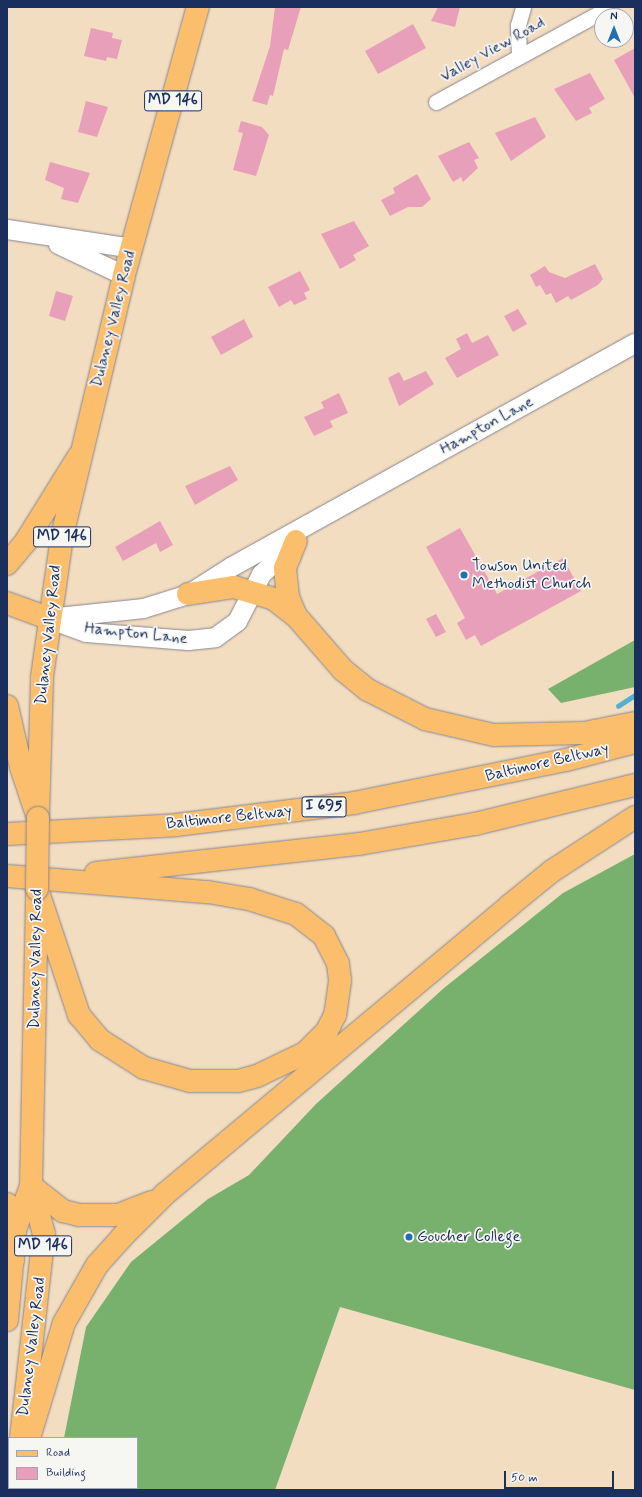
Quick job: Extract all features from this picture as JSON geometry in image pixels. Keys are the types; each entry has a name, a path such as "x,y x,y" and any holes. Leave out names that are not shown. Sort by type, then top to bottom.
{"main road":[{"name":"Dulaney Valley Road","path":"30,767 48,618 78,456 124,275 198,7"},
{"path":"7,564 26,541 78,456"},
{"path":"296,541 285,568 288,597 296,616"},
{"path":"188,594 214,588 252,590 274,599 296,616 343,670 368,690 425,719 494,734 584,733 635,723"},
{"path":"7,602 48,618"},
{"name":"Dulaney Valley Road","path":"7,706 30,767 38,818 37,889 45,945 31,1186 15,1230 7,1320"},
{"name":"Baltimore Beltway","path":"7,834 176,825 354,803 559,762 635,742"},
{"path":"7,876 182,866 359,844 476,824 635,785"},
{"path":"29,1437 52,1355 80,1292 102,1259 165,1194 552,872 635,817"},
{"name":"Dulaney Valley Road","path":"7,876 208,892 279,907 296,914 324,936 338,964 338,998 327,1031 292,1061 238,1081 190,1081 144,1068 100,1040 72,1002 45,945"},
{"name":"Dulaney Valley Road","path":"21,1437 44,1234 31,1186"},
{"path":"31,1186 63,1211 98,1217 139,1209 165,1194"},
{"path":"7,1204 13,1261"}],"street":[{"path":"520,56 518,25 523,7"},
{"name":"Valley View Road","path":"436,102 610,7"},
{"path":"7,229 42,237 132,248"},
{"path":"42,237 124,275"},
{"name":"Hampton Lane","path":"48,618 143,608 188,594 338,508 635,343"},
{"name":"Hampton Lane","path":"48,618 86,632 202,640 227,631 238,621 252,590 266,569 296,541 338,508"}],"green space":[{"path":"635,640 635,687 561,703 548,689"},
{"name":"Goucher College","path":"635,854 635,1390 340,1307 275,1490 54,1490 138,1489 138,1437 64,1437 86,1327 131,1262 208,1199 249,1175 316,1104 444,988 563,893"}],"building":[{"path":"275,7 301,7 288,50 284,49 273,96 270,95 267,105 252,101 270,46"},
{"path":"438,7 460,7 455,27 431,21"},
{"path":"413,24 426,48 378,74 365,51"},
{"path":"91,28 113,33 112,38 122,40 117,59 107,57 106,61 84,56"},
{"path":"635,48 635,98 614,60"},
{"path":"590,73 605,99 589,108 592,113 576,121 554,89"},
{"path":"86,101 108,107 97,137 78,132"},
{"path":"535,117 546,137 511,161 495,133"},
{"path":"241,121 262,127 269,135 256,176 233,170 243,133 238,132"},
{"path":"469,142 479,158 474,160 478,168 463,182 461,177 453,182 438,156"},
{"path":"50,162 90,173 78,203 61,199 64,188 45,180"},
{"path":"417,174 431,199 422,207 408,207 390,216 381,200 395,193 393,188"},
{"path":"354,221 369,246 353,255 356,260 340,269 321,234"},
{"path":"595,264 603,279 598,285 571,300 568,296 556,303 551,293 546,295 540,285 536,287 530,275 545,266 549,272 565,278"},
{"path":"300,271 310,290 304,293 307,299 294,305 291,300 279,307 268,287"},
{"path":"56,291 73,296 65,321 49,316"},
{"path":"518,309 527,324 513,332 504,316"},
{"path":"244,319 253,337 221,355 211,337"},
{"path":"467,333 472,343 488,335 499,355 457,378 445,358 461,349 456,339"},
{"path":"426,371 434,384 399,406 388,378 399,372 404,381"},
{"path":"339,393 348,413 330,421 333,427 314,436 304,417 324,408 321,402"},
{"path":"230,466 238,480 195,505 185,486"},
{"path":"160,521 173,545 160,552 156,543 123,561 115,547"},
{"name":"Towson United Methodist Church","path":"460,528 497,594 563,558 581,591 481,646 475,635 466,640 457,623 465,618 426,547"},
{"path":"436,614 446,632 436,637 426,619"}],"waterway":[{"path":"618,706 635,695"}],"place":[{"name":"Towson United Methodist Church","path":"464,575"},
{"name":"Goucher College","path":"409,1237"}]}
